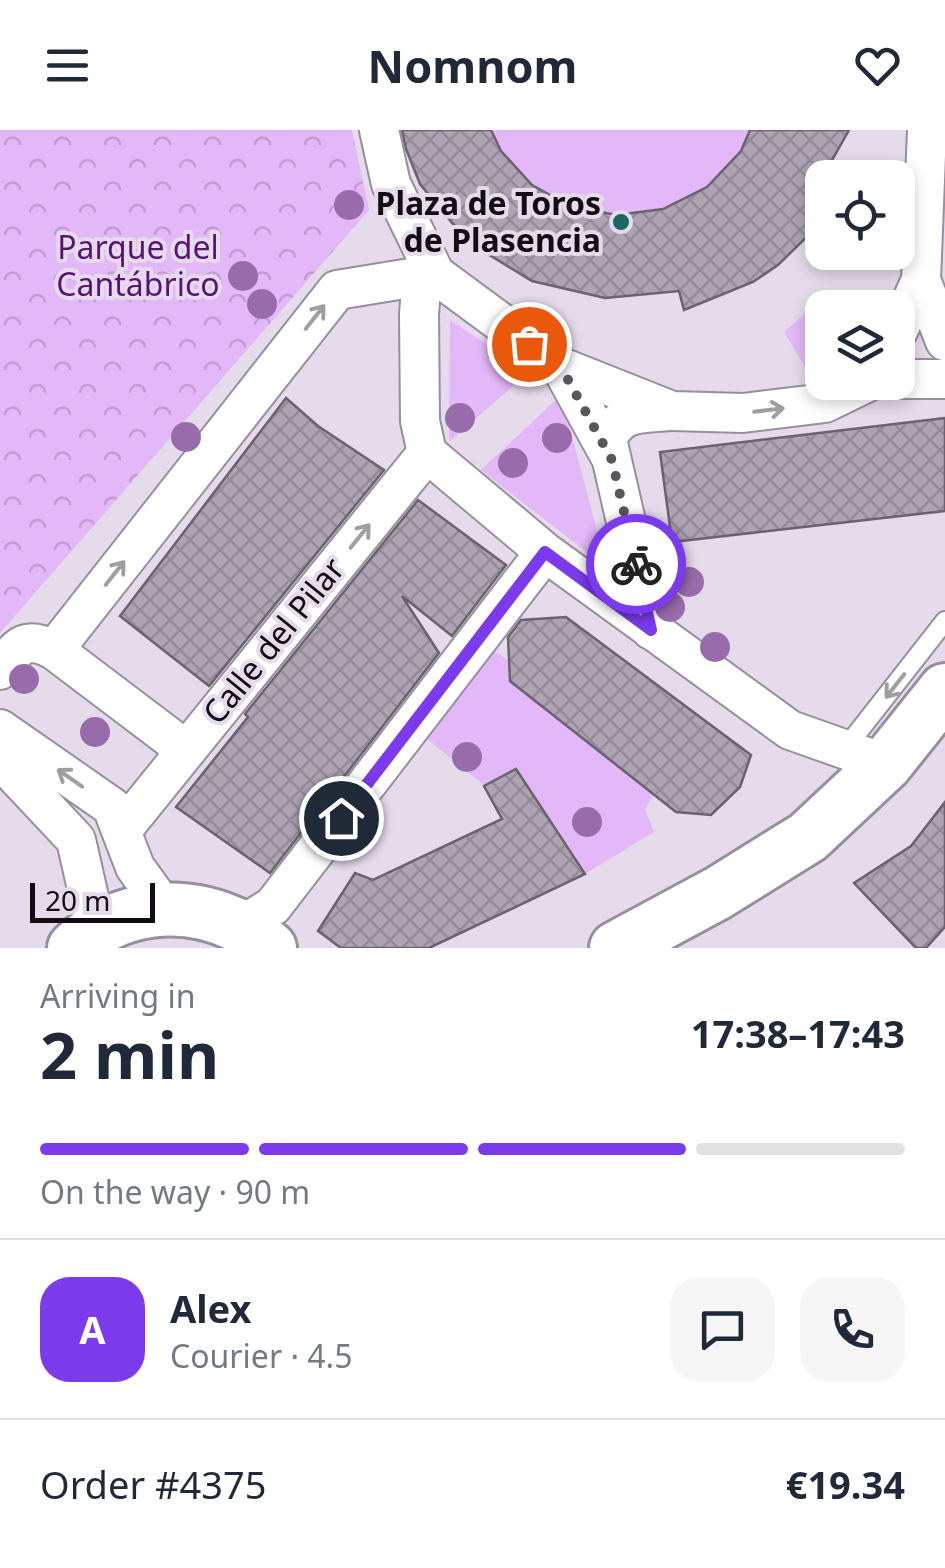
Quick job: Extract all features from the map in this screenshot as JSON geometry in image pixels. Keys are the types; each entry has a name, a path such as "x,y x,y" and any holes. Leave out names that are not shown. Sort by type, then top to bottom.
{"main road":[{"path":"616,948 718,893 808,837 865,757 945,690"},
{"path":"660,948 767,892 856,822 945,724"},
{"path":"82,940 123,915 166,910 202,911 255,937"}],"street":[{"path":"379,130 391,184 434,274 561,367 672,411"},
{"path":"915,293 921,280 927,130"},
{"path":"434,274 421,289 419,314 420,421 427,453 545,552 790,730 865,757"},
{"path":"54,650 337,290 434,274"},
{"path":"921,280 945,341"},
{"path":"561,367 612,460"},
{"path":"915,379 945,379"},
{"path":"651,630 606,439 613,425 625,416 672,411 743,413 831,400"},
{"name":"Calle del Pilar","path":"122,830 427,453"},
{"path":"255,937 272,906 545,552"},
{"path":"0,670 19,646 38,642 186,750"},
{"path":"0,729 112,807 135,867 166,910"},
{"path":"0,759 76,840 93,915 82,940"}],"lane":[{"path":"865,757 945,621"}],"green space":[{"name":"Parque del Cantábrico","path":"0,130 352,130 369,210 0,633"},
{"name":"Plaza de Toros de Plasencia","path":"399,130 843,130 812,160 805,160 805,167 679,291 605,298 532,281 468,242 420,184"},
{"path":"805,314 805,367 784,332"},
{"path":"450,320 529,372 449,442"},
{"path":"561,395 607,568 481,470"},
{"path":"491,648 509,661 510,682 654,795 645,809 654,832 585,874 516,769 485,786 420,733"}],"building":[{"name":"Plaza de Toros de Plasencia","path":"402,130 491,130 501,151 532,185 572,207 617,215 663,209 707,187 741,151 750,130 849,130 832,160 805,160 805,239 753,282 684,310 679,291 605,298 532,281 468,242 420,184"},
{"path":"286,398 318,426 384,470 209,686 120,616"},
{"path":"945,418 945,511 672,542 660,452"},
{"path":"418,500 506,565 452,636 402,596 439,653 270,873 176,807 248,717 245,714"},
{"path":"566,617 751,755 740,787 711,815 676,812 510,681 508,637 521,620"},
{"path":"516,769 585,874 429,948 341,948 318,931 355,873 373,880 502,819 484,786"},
{"path":"945,802 945,927 926,948 916,948 854,883 911,846"}],"way so far":[{"path":"529,344 561,367 612,460 636,564"}],"place":[{"name":"Plaza de Toros de Plasencia","path":"621,222"}],"route":[{"path":"341,818 545,552 651,630 636,564"}]}
